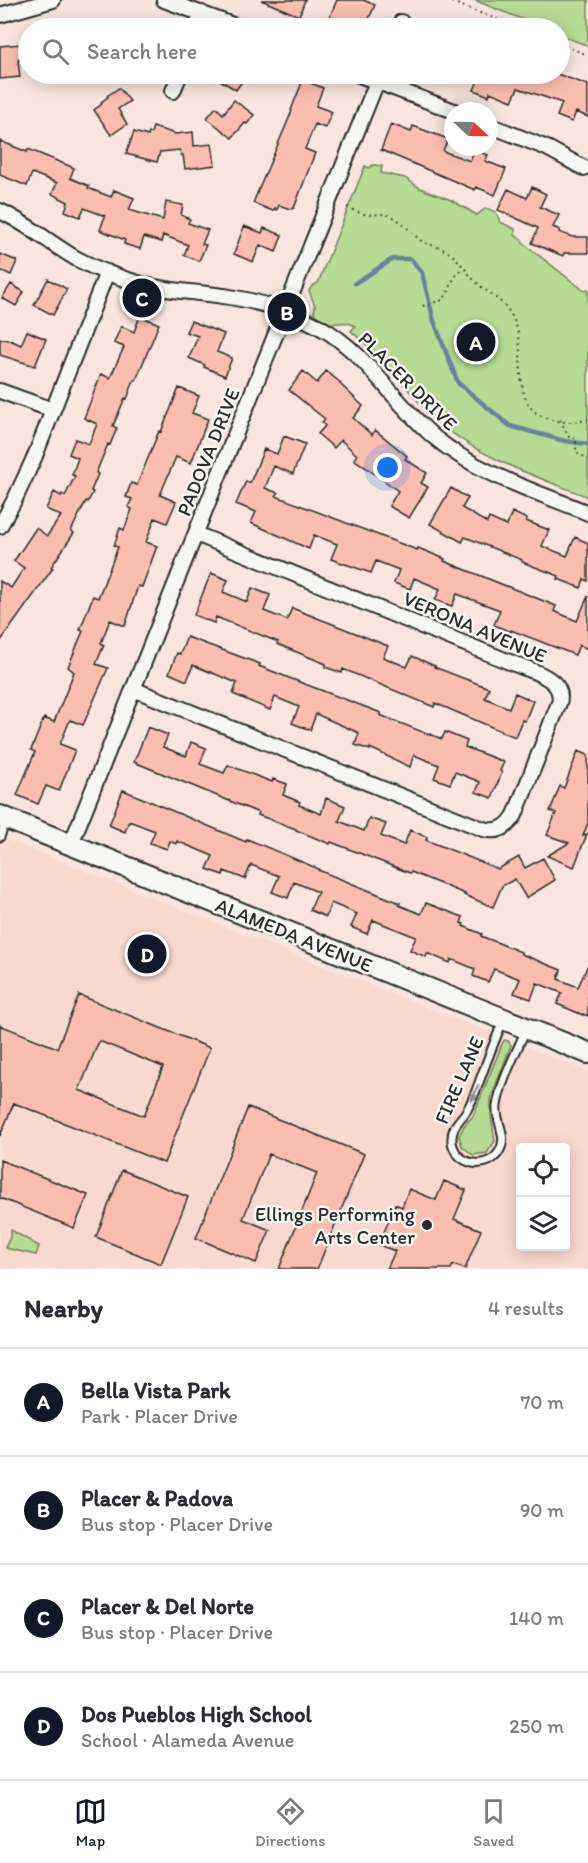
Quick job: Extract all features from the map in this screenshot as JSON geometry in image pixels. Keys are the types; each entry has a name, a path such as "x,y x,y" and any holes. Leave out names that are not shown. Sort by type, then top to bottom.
{"street":[{"path":"0,15 53,0"},
{"path":"164,0 215,18"},
{"path":"200,18 202,13"},
{"path":"173,91 176,84"},
{"name":"PADOVA DRIVE","path":"71,844 376,84"},
{"path":"394,84 444,106"},
{"path":"498,129 548,148 584,168"},
{"name":"PLACER DRIVE","path":"0,211 75,258 107,272 144,285 182,293 265,303 322,328 353,351 377,374 425,429 459,456 508,481 588,513"},
{"path":"0,526 21,488 107,272"},
{"path":"0,391 53,410"},
{"name":"VERONA AVENUE","path":"133,689 491,831 500,830 515,815 561,697 556,685 544,677 195,534"},
{"name":"ALAMEDA AVENUE","path":"4,817 588,1053"}],"lane":[{"path":"0,837 4,817"},
{"name":"FIRE LANE","path":"504,1019 472,1101 453,1130 452,1141 455,1150 460,1157 469,1162 479,1164 488,1162 501,1149 503,1134 497,1108 498,1100 526,1028"}],"path":[{"path":"447,0 494,18"},
{"path":"570,48 588,55"},
{"path":"347,207 361,213 373,215 382,213 399,219 419,239 447,251 480,286 500,300 510,311 520,349 523,388 527,402 533,410 542,416 573,423 588,419"},
{"path":"423,306 442,300 447,295 451,282 462,268"},
{"path":"560,420 569,437 576,438 576,452 588,459"}],"shaded area":[{"path":"0,837 588,1072 588,1269 0,1269"}],"green space":[{"path":"474,0 588,0 588,46 570,39 570,18 519,18"},
{"path":"373,165 382,166 381,173 405,178 420,188 451,200 477,215 486,208 496,212 500,222 515,229 515,235 523,243 582,289 586,291 588,289 588,497 495,459 460,439 429,414 382,360 351,331 355,326 350,323 326,322 314,313 315,306 309,291 318,283 365,166 369,168"},
{"path":"505,1040 511,1045 491,1098 495,1141 487,1153 473,1155 462,1146 459,1136 473,1116"},
{"path":"11,1230 39,1246 36,1255 5,1248"}],"building":[{"path":"261,0 305,0 299,16"},
{"path":"337,0 363,0 375,5 369,18 329,18"},
{"path":"18,44 18,77 0,79 0,46"},
{"path":"570,79 588,85 588,117 576,112 572,122 557,116 562,103 518,88 512,101 490,92 489,96 474,90 477,84 570,84"},
{"path":"226,84 240,84 236,90"},
{"path":"301,84 313,84 323,88 316,106 332,112 325,128 315,124 305,149 315,153 294,208 279,205 277,210 275,208 273,211 253,203"},
{"path":"119,88 130,101 118,109 127,124 111,135 94,110 107,96"},
{"path":"234,100 254,115 232,138 207,118 216,107 223,114"},
{"path":"391,124 411,132 413,126 444,138 444,156 456,156 470,161 472,156 488,156 485,161 506,169 495,195 476,187 475,190 381,150"},
{"path":"153,127 176,134 193,132 194,146 212,144 215,165 185,169 180,150 160,152 157,162 126,154 134,132 148,136"},
{"path":"0,141 27,152 28,149 74,168 70,178 89,186 88,188 111,197 114,190 134,198 129,210 163,220 166,202 183,205 181,215 190,219 188,223 208,230 202,244 206,245 199,261 184,255 188,245 163,235 161,242 144,237 140,249 124,244 125,240 100,230 105,216 84,208 80,217 65,211 68,202 52,194 57,183 32,173 27,186 0,175"},
{"path":"532,187 546,194 540,207 559,215 553,227 572,237 588,237 588,253 564,253 563,256 532,243 538,228 498,210 508,189 527,198"},
{"path":"244,226 262,233 264,228 282,235 276,252 260,245 253,262 234,254"},
{"path":"0,254 17,261 11,275 0,270"},
{"path":"48,279 67,289 53,315 34,305"},
{"path":"11,284 24,292 16,306 2,298"},
{"path":"140,316 159,324 136,380 113,426 117,428 96,473 98,474 91,491 93,492 71,531 74,533 51,567 53,568 0,642 0,581 11,588 24,568 14,561 36,528 47,536 61,516 46,509 54,492 65,496 75,476 72,475 78,458 69,454 75,439 89,444 97,424 84,418 101,374 110,378 124,347 114,343 121,326 134,332"},
{"path":"191,321 224,334 217,352 232,358 225,376 189,358 198,336 186,332"},
{"path":"27,331 46,339 35,366 0,355 0,339 21,345"},
{"path":"303,371 317,383 326,371 341,383 363,406 353,418 372,435 375,430 407,456 405,459 427,473 421,483 428,487 409,518 389,506 398,491 354,459 357,455 341,440 334,448 318,434 325,426 322,422 325,419 289,390"},
{"path":"179,388 199,396 192,413 208,419 191,463 176,457 160,495 176,502 167,523 155,518 146,542 157,546 142,587 138,586 125,626 110,620 101,643 104,645 96,664 108,668 83,725 70,720 60,744 75,750 59,791 46,786 38,804 17,795 35,752 31,750 44,718 54,722 74,672 68,667 83,631 80,630 93,596 98,598 118,547 114,546 120,528 124,530 132,509 128,507 132,499 126,497 131,483 137,485"},
{"path":"284,436 305,444 293,474 274,466 265,488 278,493 276,496 445,559 444,561 556,606 554,611 577,621 588,596 588,649 579,645 575,655 511,630 511,632 494,625 500,610 457,594 452,606 435,600 440,589 414,578 410,589 394,583 399,570 376,561 371,573 331,559 337,544 314,535 309,549 251,523 256,512 236,504 246,481 250,483 264,449 277,454"},
{"path":"451,488 468,498 462,508 487,523 489,518 507,526 512,512 527,519 526,521 549,530 542,546 567,556 575,537 588,543 588,581 584,579 581,588 558,579 559,576 465,537 462,542 430,524"},
{"path":"211,573 228,580 223,592 247,602 252,588 270,595 264,611 287,620 292,608 373,640 388,646 383,657 407,667 412,656 489,688 485,698 509,708 515,693 533,701 525,721 522,720 515,737 435,703 434,707 343,669 342,673 325,667 326,664 216,617 214,623 194,615"},
{"path":"187,637 260,664 259,666 381,713 380,715 430,735 442,739 445,732 467,741 465,747 504,762 492,798 476,792 480,782 455,772 450,784 434,778 439,765 414,755 410,767 370,748 370,750 355,745 359,733 316,714 310,730 292,723 299,707 275,697 270,710 233,694 237,683 193,665 187,681 169,673"},
{"path":"148,727 168,735 163,747 186,756 191,742 206,748 200,764 224,773 228,765 272,782 273,779 287,784 283,795 321,814 326,798 345,806 339,821 364,831 369,818 386,824 381,836 404,845 410,830 427,837 426,840 498,869 519,857 525,868 543,858 555,880 526,898 515,879 502,886 493,907 411,872 331,842 330,844 258,815 259,813 134,762"},
{"path":"578,751 588,755 588,823 583,836 587,834 574,867 547,856 569,843 547,835 556,813 550,811 560,786 564,788"},
{"path":"123,790 246,842 247,839 421,914 426,903 463,917 461,923 464,924 463,926 561,970 558,979 578,987 588,965 588,1016 557,1004 562,993 537,983 531,999 514,993 520,979 494,969 488,982 473,976 475,969 451,959 450,963 427,953 426,957 410,950 416,937 373,920 367,934 351,927 357,914 331,903 326,917 310,910 318,892 294,882 288,898 272,892 279,876 251,865 245,879 224,871 223,875 207,869 213,856 177,841 176,844 170,841 167,849 150,843 155,831 129,821 125,832 109,825"},
{"path":"79,995 210,1048 164,1163 14,1103 0,1136 0,1025 57,1048","holes":["99,1041 163,1067 144,1116 79,1090"]},
{"path":"248,1107 364,1154 317,1269 279,1269 317,1173 269,1154 243,1219 270,1230 256,1263 196,1238"},
{"path":"0,1160 88,1195 74,1228 0,1198"},
{"path":"122,1170 188,1197 161,1264 96,1237"},
{"name":"Ellings Performing Arts Center","path":"444,1181 466,1190 454,1219 481,1230 465,1269 453,1265 451,1269 387,1269 395,1251 379,1245 395,1204 402,1207 409,1189 436,1200"}],"waterway":[{"path":"355,283 393,259 411,259 422,273 434,321 458,383 510,426 565,441 588,444"}],"place":[{"name":"Placer & Del Norte","path":"142,298"},
{"name":"Placer & Padova","path":"287,312"},
{"name":"Bella Vista Park","path":"476,342"},
{"name":"Dos Pueblos High School","path":"147,954"},
{"name":"Ellings Performing Arts Center","path":"427,1225"}]}
